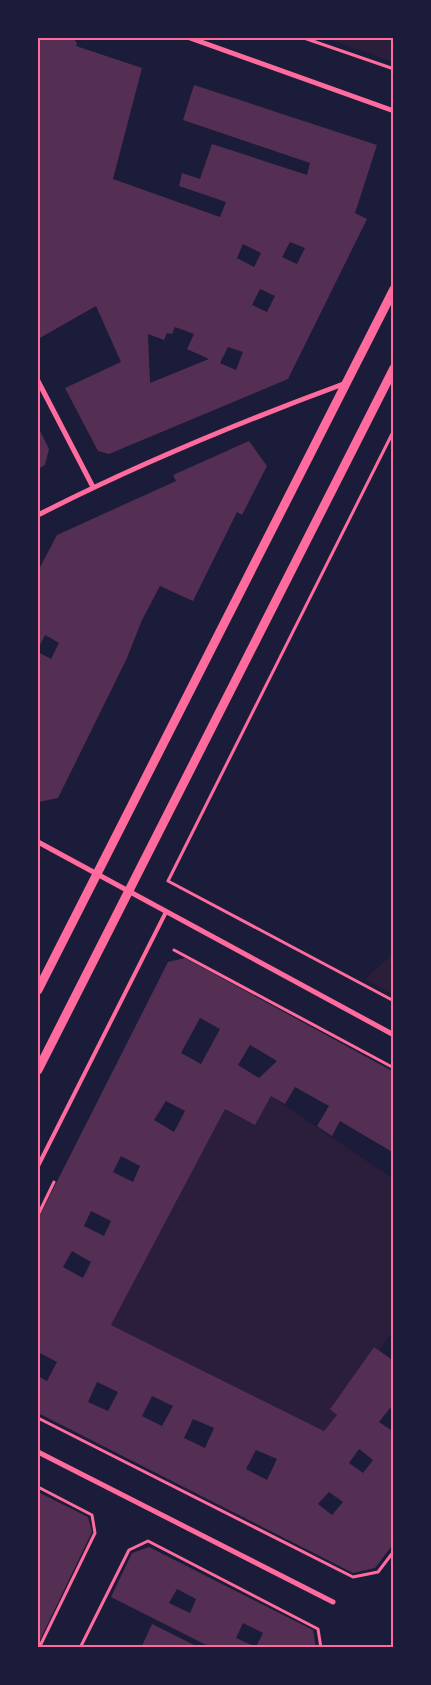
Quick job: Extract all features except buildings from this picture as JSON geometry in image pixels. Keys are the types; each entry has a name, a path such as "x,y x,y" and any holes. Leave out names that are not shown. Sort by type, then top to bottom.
{"street":[{"path":"190,38 394,111"},
{"path":"38,990 394,289"},
{"path":"38,1070 394,368"},
{"path":"38,380 93,487"},
{"path":"38,515 93,487 193,442 346,383"},
{"path":"38,842 394,1035"},
{"path":"38,1452 333,1602"}],"lane":[{"path":"38,1166 166,912"}],"path":[{"path":"304,38 394,68"},
{"path":"394,430 168,881 394,1001"},
{"path":"174,948 394,1068"},
{"path":"38,1418 353,1577 378,1572 394,1551"},
{"path":"38,1487 92,1515 95,1534 39,1648"},
{"path":"80,1648 129,1550 148,1541 318,1629 321,1648"}],"shaded area":[{"path":"326,38 393,38 393,62"},
{"path":"393,954 393,995 365,979"},
{"path":"271,1096 393,1179 393,1331 379,1351 374,1347 330,1408 337,1415 324,1431 111,1325 225,1109 255,1125"}]}
